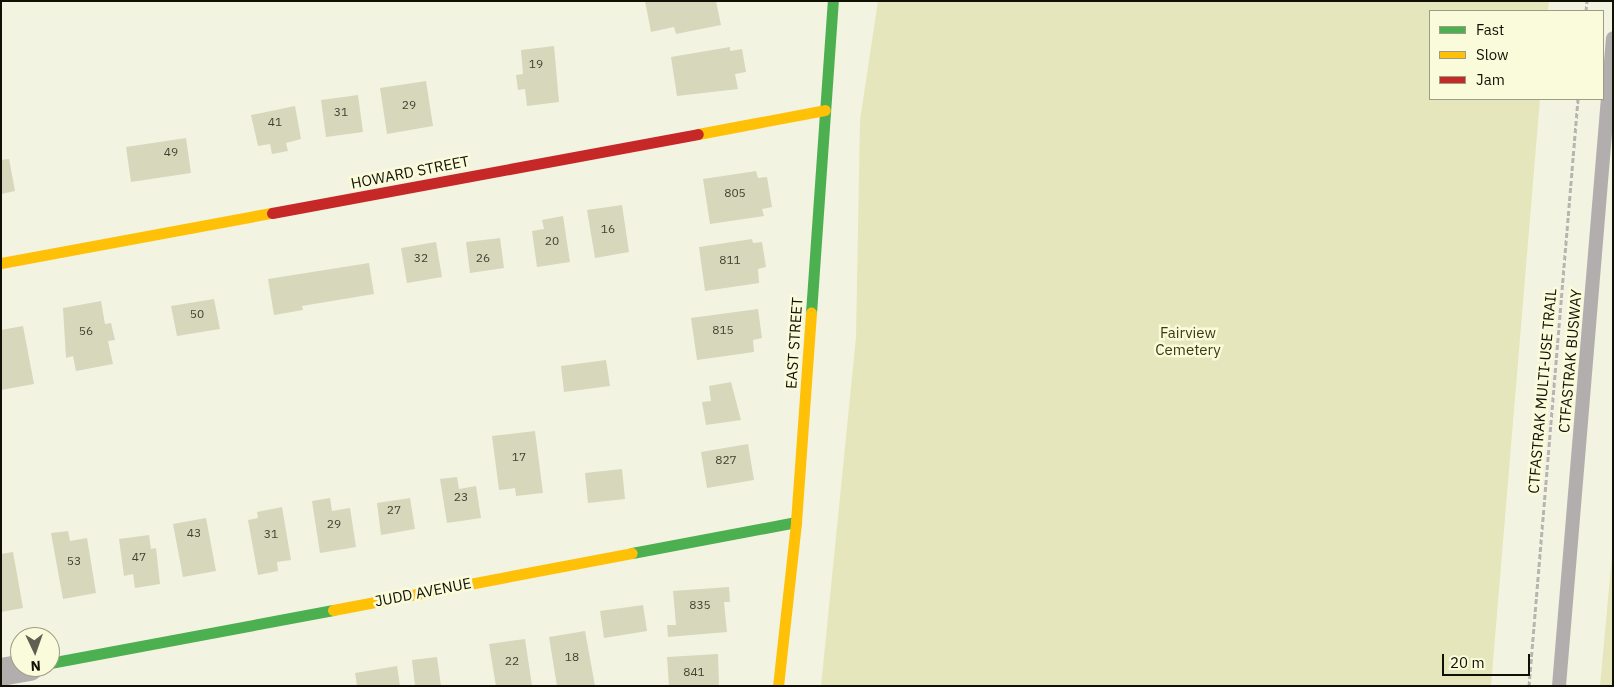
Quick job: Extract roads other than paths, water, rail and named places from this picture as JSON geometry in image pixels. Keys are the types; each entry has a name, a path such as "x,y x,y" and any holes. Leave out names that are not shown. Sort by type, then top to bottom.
{"street":[{"name":"EAST STREET","path":"778,686 796,522 833,1"},
{"name":"HOWARD STREET","path":"1,263 825,110"},
{"name":"JUDD AVENUE","path":"60,661 796,522"}],"lane":[{"name":"CTFASTRAK BUSWAY","path":"1559,686 1613,38"}],"park label":[{"name":"Fairview Cemetery","path":"1188,340"}]}
